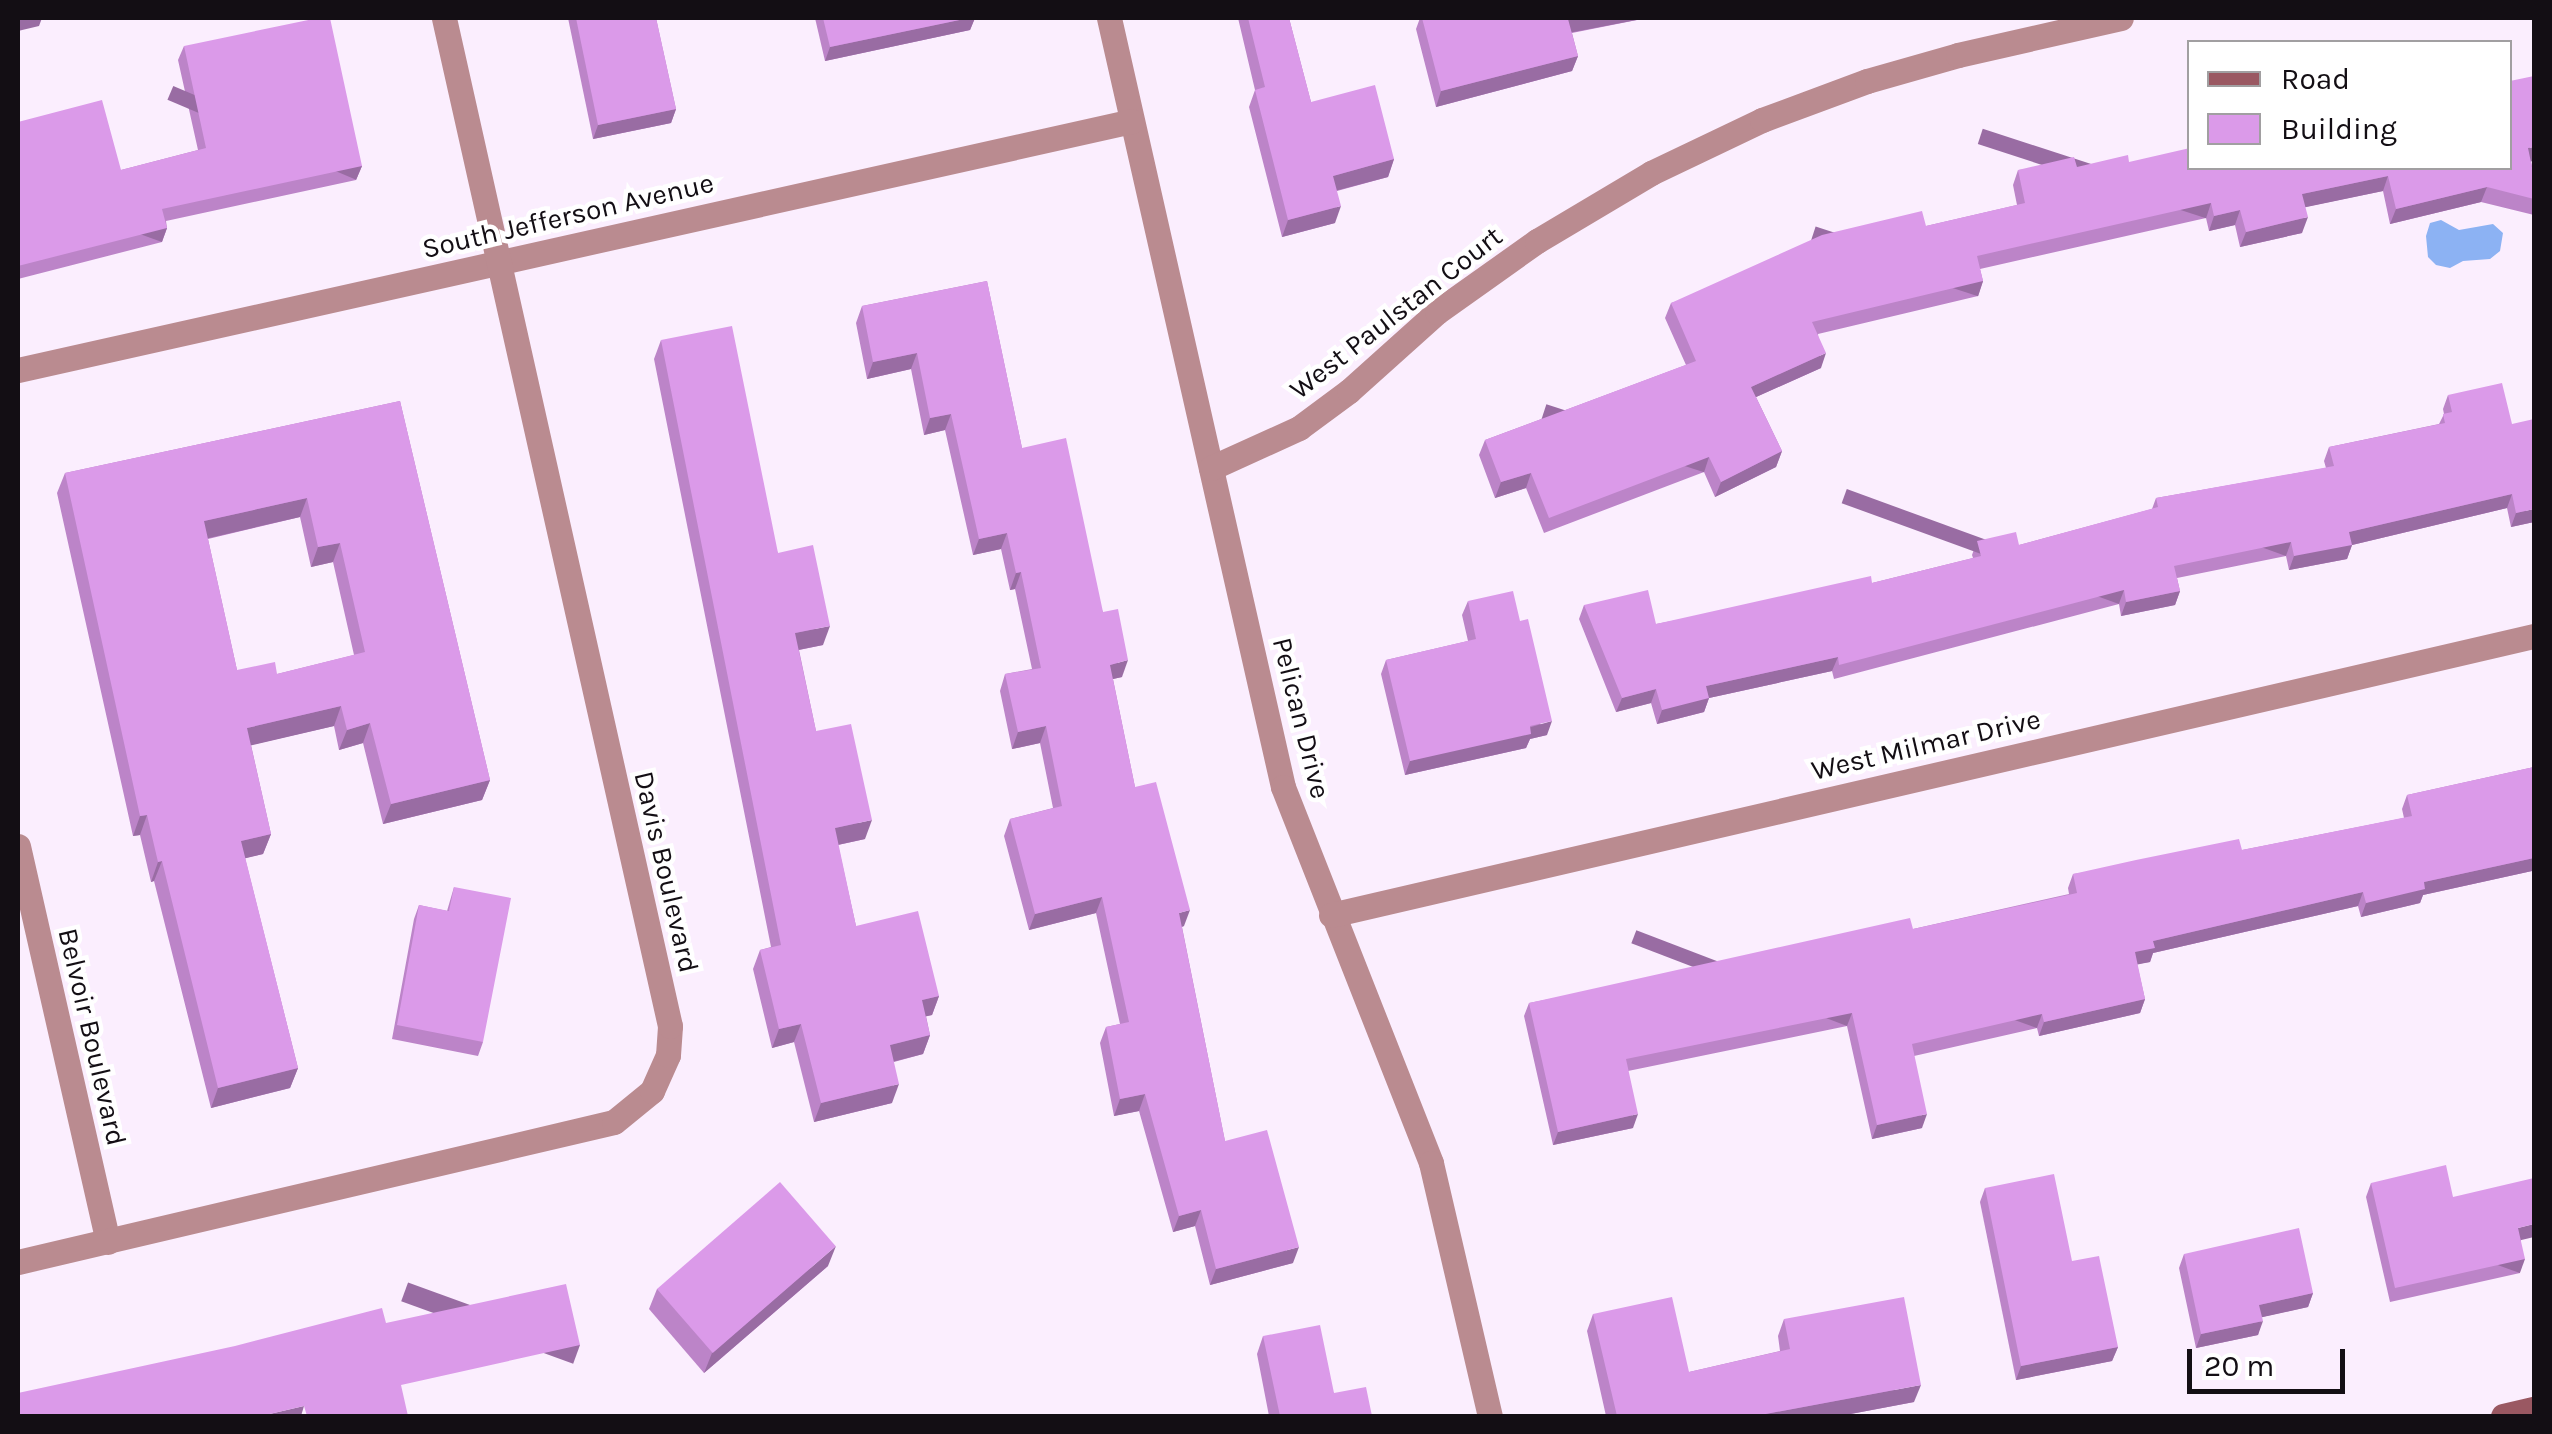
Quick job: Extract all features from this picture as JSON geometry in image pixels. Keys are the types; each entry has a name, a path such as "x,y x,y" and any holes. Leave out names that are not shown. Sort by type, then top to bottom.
{"street":[{"name":"Davis Boulevard","path":"18,1262 614,1122 652,1091 668,1055 670,1026 444,18"},
{"name":"Pelican Drive","path":"1108,18 1283,788 1431,1163 1490,1416"},
{"name":"West Paulstan Court","path":"1211,468 1298,428 1349,391 1437,312 1537,240 1651,173 1762,120 1867,81 1958,55 2121,18"},
{"name":"South Jefferson Avenue","path":"18,370 1132,121"},
{"name":"West Milmar Drive","path":"1332,915 2534,636"},
{"name":"Belvoir Boulevard","path":"18,846 108,1242"},
{"path":"2503,1416 2534,1409"}],"water":[{"path":"2441,220 2459,230 2493,224 2503,233 2500,251 2490,259 2463,261 2450,268 2436,265 2428,257 2426,236 2430,223"}],"building":[{"path":"330,18 362,166 162,209 167,228 18,266 18,122 102,100 121,170 206,148 184,46"},
{"path":"576,18 656,18 676,109 598,125"},
{"path":"823,18 969,18 830,47"},
{"path":"1248,18 1289,18 1311,102 1375,85 1394,159 1333,176 1341,206 1288,220 1255,90 1265,87"},
{"path":"1422,18 1576,18 1568,19 1578,56 1441,91"},
{"path":"2534,76 2534,147 2528,148 2534,199 2487,187 2396,209 2388,176 2302,194 2308,217 2246,232 2240,210 2214,216 2211,203 1977,256 1983,281 1812,322 1826,353 1751,387 1782,451 1721,482 1709,457 1549,518 1531,473 1501,482 1485,440 1696,361 1671,303 1822,235 1922,211 1926,226 2025,203 2018,170 2074,157 2077,167 2128,155 2129,162 2187,149 2187,170 2512,170 2512,81"},
{"path":"987,281 1022,448 1066,438 1103,612 1118,609 1128,660 1110,665 1135,787 1156,782 1190,910 1179,913 1225,1141 1267,1130 1299,1247 1216,1269 1201,1210 1179,1216 1145,1094 1120,1099 1106,1027 1129,1022 1102,897 1035,914 1010,819 1062,806 1046,726 1018,732 1005,674 1041,668 1021,572 1016,573 1007,533 979,539 951,414 930,418 917,353 873,362 862,306"},
{"path":"732,326 778,553 813,545 830,626 795,633 816,731 851,724 872,820 835,828 856,926 918,911 939,996 922,1000 930,1035 890,1045 899,1084 821,1103 801,1024 779,1029 760,950 781,945 661,340"},
{"path":"2502,383 2512,424 2534,419 2534,509 2516,513 2512,494 2349,532 2352,545 2294,556 2291,542 2174,566 2180,591 2126,602 2124,590 1839,665 1838,657 1706,686 1709,698 1662,710 1656,689 1622,698 1584,605 1648,590 1656,624 1871,576 1872,583 1981,556 1977,541 2016,532 2019,545 2158,507 2156,498 2334,466 2329,447 2445,423 2443,414 2452,412 2448,395"},
{"path":"400,401 490,780 391,804 370,723 347,730 341,706 247,728 271,834 241,841 298,1068 218,1088 162,861 158,862 147,815 140,816 65,473","holes":["307,498 318,547 340,543 365,652 277,674 275,662 237,670 204,521"]},
{"path":"1513,591 1520,621 1528,619 1552,721 1530,726 1531,734 1410,761 1386,660 1476,639 1468,601"},
{"path":"2534,767 2534,858 2424,882 2425,889 2366,903 2363,892 2153,941 2155,948 2135,952 2145,999 2044,1022 2042,1014 1912,1044 1927,1114 1877,1125 1852,1013 1626,1059 1638,1114 1558,1132 1529,1003 1910,918 1913,929 2077,893 2073,874 2136,860 2239,839 2242,850 2412,816 2407,795"},
{"path":"454,887 511,898 483,1042 397,1025 419,905 449,911"},
{"path":"2446,1165 2453,1197 2534,1178 2534,1224 2518,1228 2525,1259 2395,1288 2371,1183"},
{"path":"2054,1174 2072,1261 2099,1256 2118,1347 2021,1366 1985,1188"},
{"path":"780,1182 836,1246 713,1353 657,1289"},
{"path":"2299,1228 2313,1293 2259,1305 2263,1321 2201,1334 2184,1254"},
{"path":"566,1284 580,1345 401,1385 408,1416 307,1416 304,1406 261,1416 18,1416 18,1393 235,1346 382,1308 386,1323"},
{"path":"1672,1297 1689,1372 1790,1349 1784,1319 1904,1297 1921,1385 1755,1416 1617,1416 1593,1314"},
{"path":"1320,1325 1334,1393 1366,1387 1372,1416 1280,1416 1263,1336"}]}
